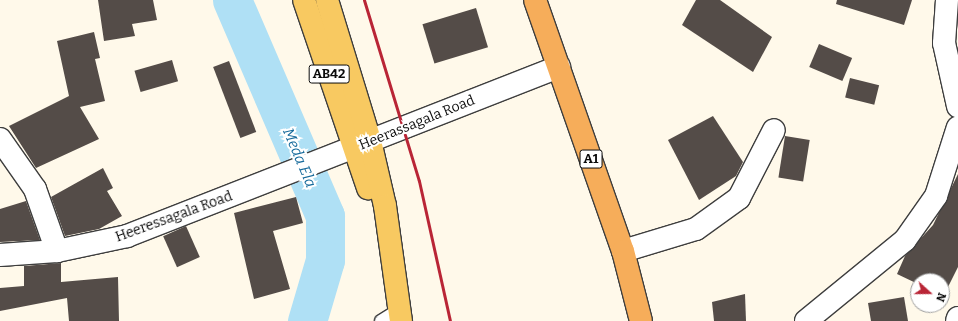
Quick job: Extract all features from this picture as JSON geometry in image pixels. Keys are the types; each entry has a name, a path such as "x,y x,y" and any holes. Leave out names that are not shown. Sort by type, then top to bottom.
{"highway":[{"name":"A1","path":"535,0 623,252 641,321"}],"main road":[{"name":"AB42","path":"304,0 363,144 386,206 400,315"},
{"name":"AB42","path":"327,0 363,144"}],"street":[{"path":"947,0 944,43 958,106"},
{"name":"Heerassagala Road","path":"274,180 320,160 559,67"},
{"path":"806,321 905,240 936,196 958,127"},
{"path":"623,252 696,228 739,198 774,130"},
{"path":"0,139 35,189 57,252"},
{"name":"Heeressagala Road","path":"0,255 57,252 127,236 274,180"}],"lane":[{"path":"381,321 400,315"}],"building":[{"path":"98,0 153,0 157,20 132,24 135,36 104,41"},
{"path":"696,0 720,0 772,37 753,72 682,25"},
{"path":"837,0 912,0 904,25 836,4"},
{"path":"476,8 488,47 434,64 422,24"},
{"path":"94,32 100,58 95,59 105,101 80,107 99,139 36,168 9,126 69,96 57,41"},
{"path":"819,44 852,58 842,81 809,67"},
{"path":"172,60 178,81 141,92 135,71"},
{"path":"229,61 256,132 240,138 213,67"},
{"path":"850,78 879,85 874,105 845,97"},
{"path":"713,116 743,162 736,176 699,200 668,140"},
{"path":"785,136 810,140 803,181 778,177"},
{"path":"103,168 113,188 107,191 122,216 99,229 65,236 51,197"},
{"path":"958,174 958,267 950,283 950,273 910,273 910,280 897,274 905,256 933,225"},
{"path":"296,197 303,223 273,231 290,289 254,299 234,213"},
{"path":"26,201 40,240 0,242 0,209"},
{"path":"186,226 200,257 177,267 163,236"},
{"path":"61,263 61,282 118,277 119,321 69,321 67,298 0,311 0,288 24,286 24,266"},
{"path":"745,294 746,321 714,321 712,302"},
{"path":"904,297 908,321 871,321 868,303"}],"waterway":[{"name":"Meda Ela","path":"232,0 325,216 325,260 307,321"}],"railway":[{"path":"364,0 419,181 450,321"}]}
